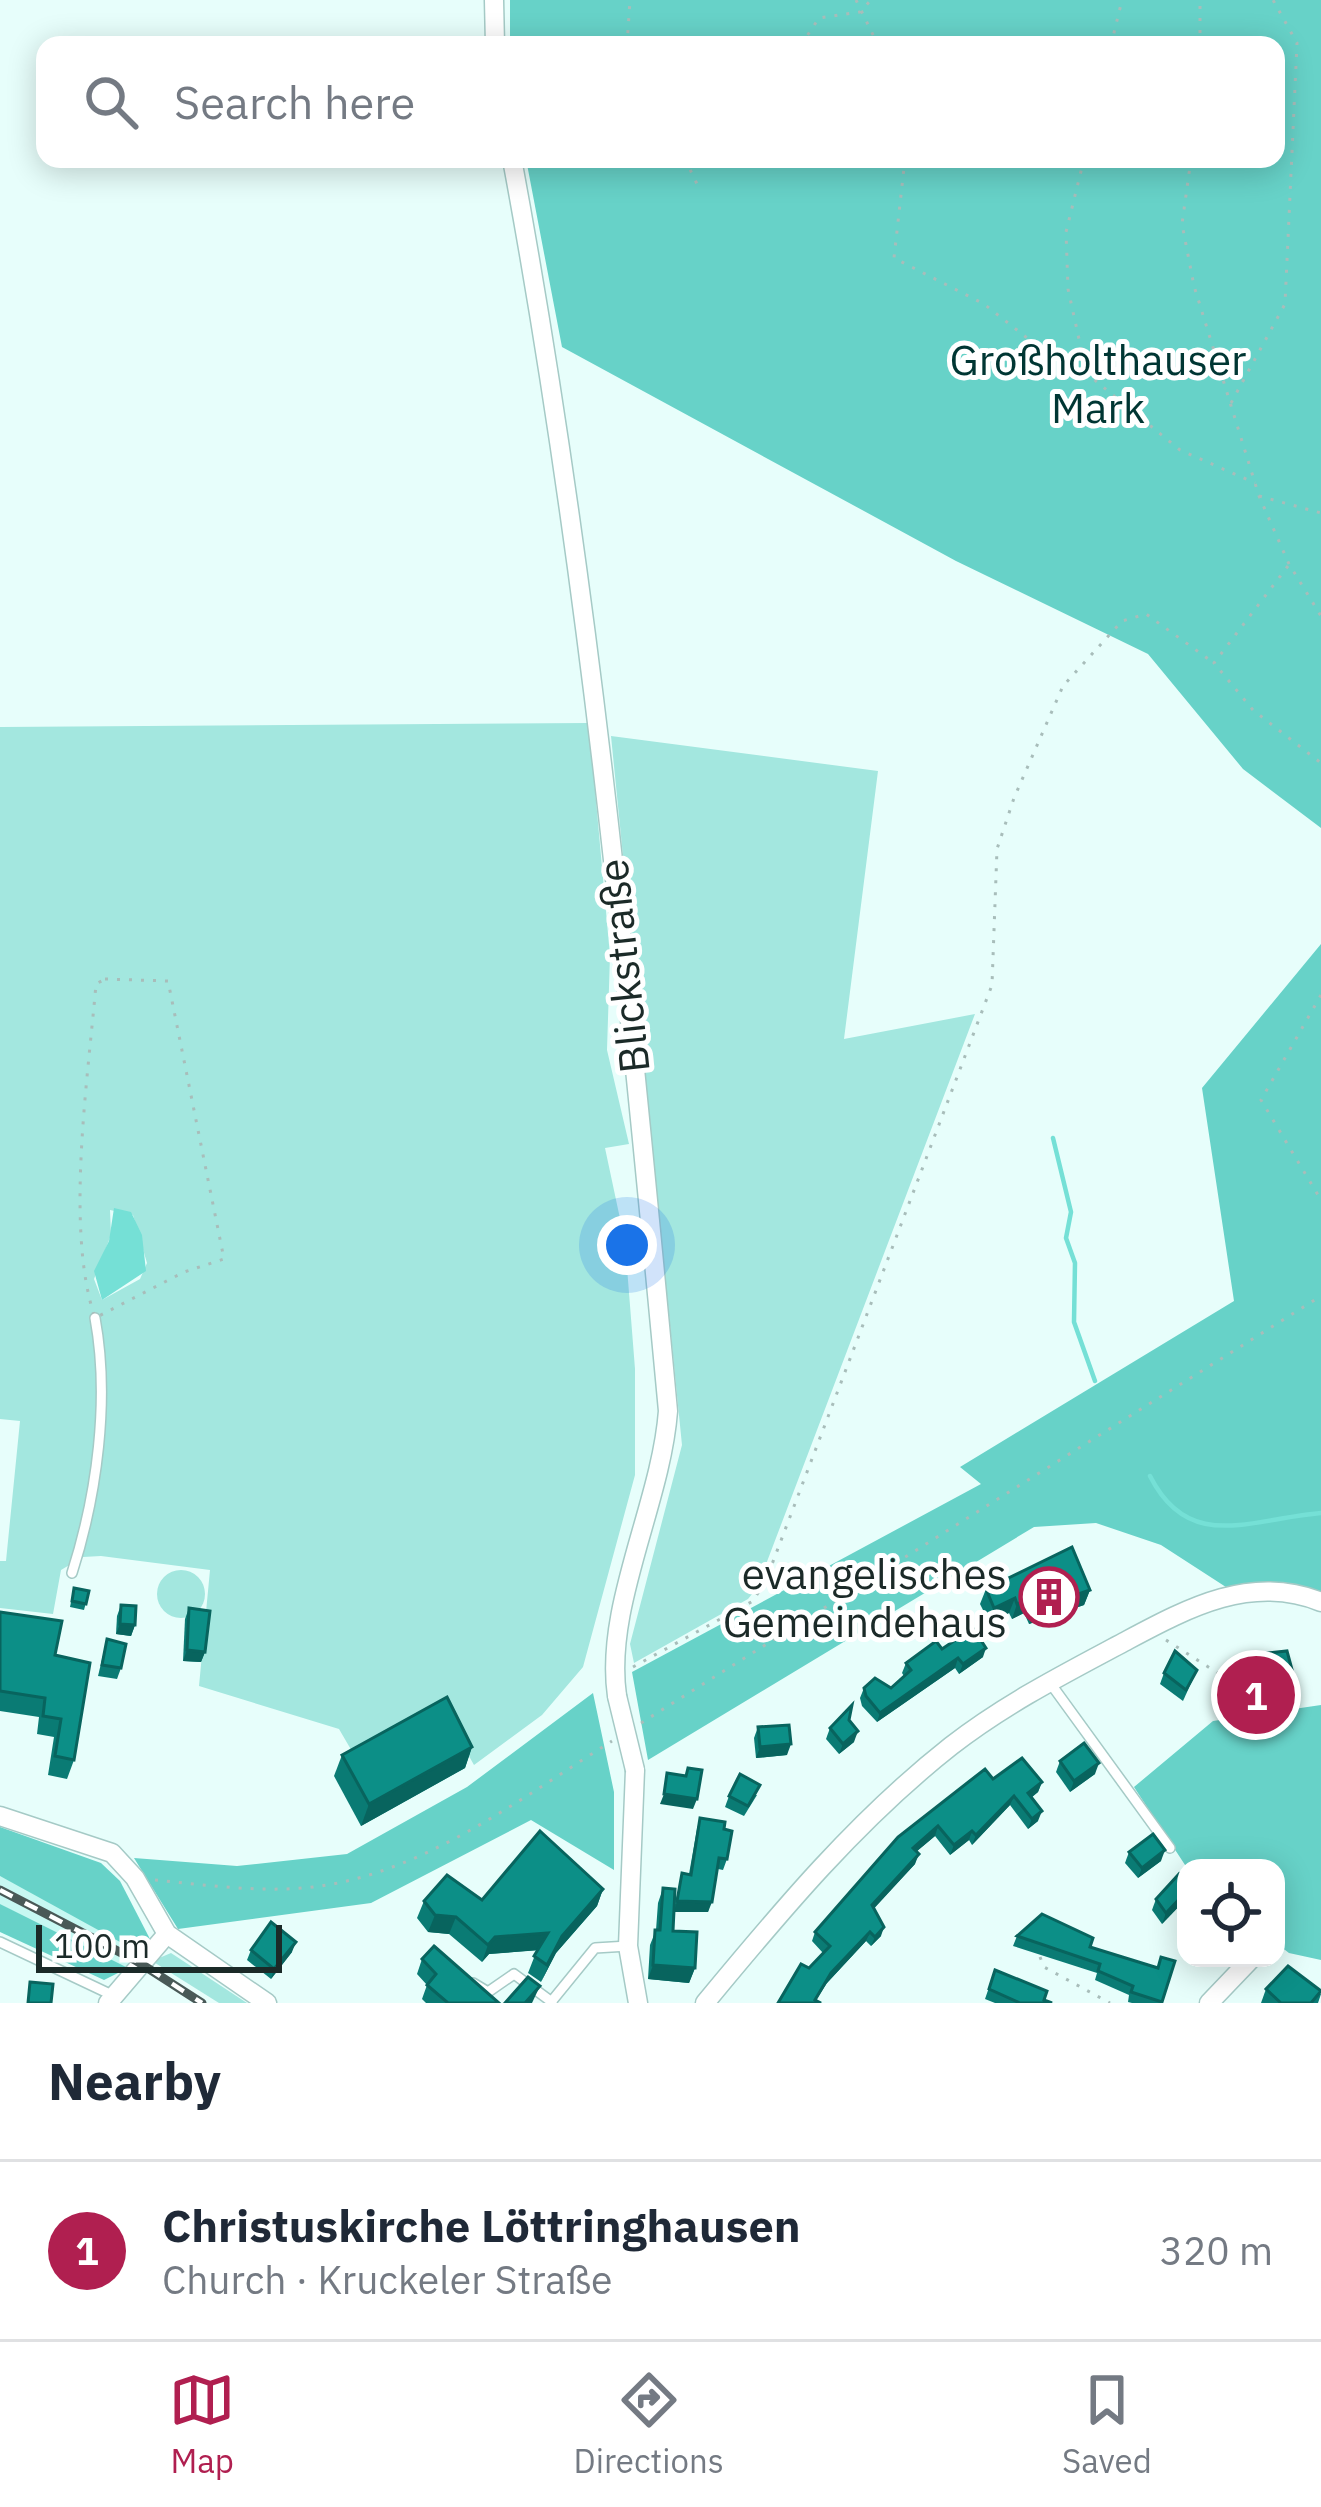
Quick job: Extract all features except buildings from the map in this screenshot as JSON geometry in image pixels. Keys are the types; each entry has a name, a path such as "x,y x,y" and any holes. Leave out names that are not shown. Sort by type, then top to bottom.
{"street":[{"path":"494,0 495,36"},
{"name":"Blickstraße","path":"514,168 557,404 598,717 668,1411 664,1459 620,1626 614,1672 635,1770 628,1946 638,2003"},
{"path":"705,2003 843,1842 951,1746 1048,1680 1234,1592 1268,1590 1321,1602"},
{"path":"0,1816 112,1853 135,1878 167,1934 267,2003"},
{"path":"110,1999 167,1934"},
{"path":"1209,2003 1243,1967"}],"lane":[{"path":"72,1574 97,1450 101,1396 95,1318"},
{"path":"1048,1680 1170,1849"},
{"path":"0,1942 110,1999"},
{"path":"458,1973 488,1992 514,1974 552,2002 595,1948 628,1946"}],"path":[{"path":"627,36 629,0"},
{"path":"856,0 873,36"},
{"path":"807,36 819,18 860,12 871,0"},
{"path":"1113,36 1122,0"},
{"path":"1200,0 1200,36"},
{"path":"1230,405 1285,304 1297,43 1273,0"},
{"path":"689,168 698,186"},
{"path":"904,168 894,259 984,304 1060,364 1086,373 1180,451 1255,483"},
{"path":"1082,168 1066,232 1068,289 1086,373"},
{"path":"1190,168 1182,224 1230,405 1259,496 1288,564 1321,616"},
{"path":"1259,496 1321,513"},
{"path":"1214,662 1288,564"},
{"path":"614,1672 738,1610 753,1600 766,1580 992,985 997,849 1063,686 1123,621 1146,614 1214,662 1253,710 1321,763"},
{"path":"105,979 166,979 224,1259 184,1272 95,1318 86,1290 80,1187 96,984 105,979"},
{"path":"1321,994 1261,1100 1321,1200"},
{"path":"641,1723 1321,1296"},
{"path":"1161,1635 1230,1682"},
{"path":"135,1878 264,1890 313,1887 372,1874 452,1840 623,1734"},
{"path":"1040,1957 1044,1966 1110,2003"}],"shaded area":[{"path":"589,723 610,956 607,1050 629,1144 605,1148 625,1242 635,1369 635,1475 583,1667 542,1715 474,1765 439,1703 353,1753 339,1729 199,1686 210,1570 83,1557 61,1570 53,1614 0,1608 0,1561 6,1561 20,1421 0,1419 0,727","holes":["110,1210 133,1215 147,1263 140,1279 102,1300 94,1279 111,1235"]},
{"path":"611,736 878,771 844,1039 975,1014 757,1588 748,1599 634,1663 630,1644 682,1445"},
{"path":"114,1208 131,1212 142,1235 146,1271 102,1300 94,1271 109,1241"},
{"path":"181,1570 198,1577 205,1594 198,1611 181,1618 164,1611 157,1594 164,1577"},
{"path":"0,1876 140,1953 124,1970 0,1904"},
{"path":"171,1953 247,2003 219,2003 152,1961"}],"green space":[{"name":"Großholthauser Mark","path":"510,0 1321,0 1321,828 1243,769 1148,654 956,561 562,347 528,168 1285,168 1285,36 510,36"},
{"path":"1321,944 1321,1599 1229,1589 1161,1545 1096,1523 1034,1527 648,1760 632,1672 981,1484 960,1467 1234,1301 1202,1088"},
{"path":"593,1693 614,1792 614,1870 531,1820 371,1903 178,1929 134,1858 237,1866 347,1854 467,1787"},
{"path":"1321,1705 1321,1960 1285,1950 1285,1859 1181,1859 1134,1787 1213,1721"},
{"path":"0,1827 101,1863 120,1881 151,1941 140,1953 0,1876"},
{"path":"0,1904 128,1968 104,1980 0,1932"}],"waterway":[{"path":"1053,1138 1071,1212 1066,1238 1075,1263 1074,1322 1095,1381"},
{"path":"1150,1476 1166,1500 1183,1515 1203,1523 1224,1526 1321,1513"}],"railway":[{"path":"0,1890 135,1960 202,2003"}],"place":[{"name":"evangelisches Gemeindehaus","path":"1049,1597"},
{"name":"Christuskirche Löttringhausen","path":"1256,1695"}]}
